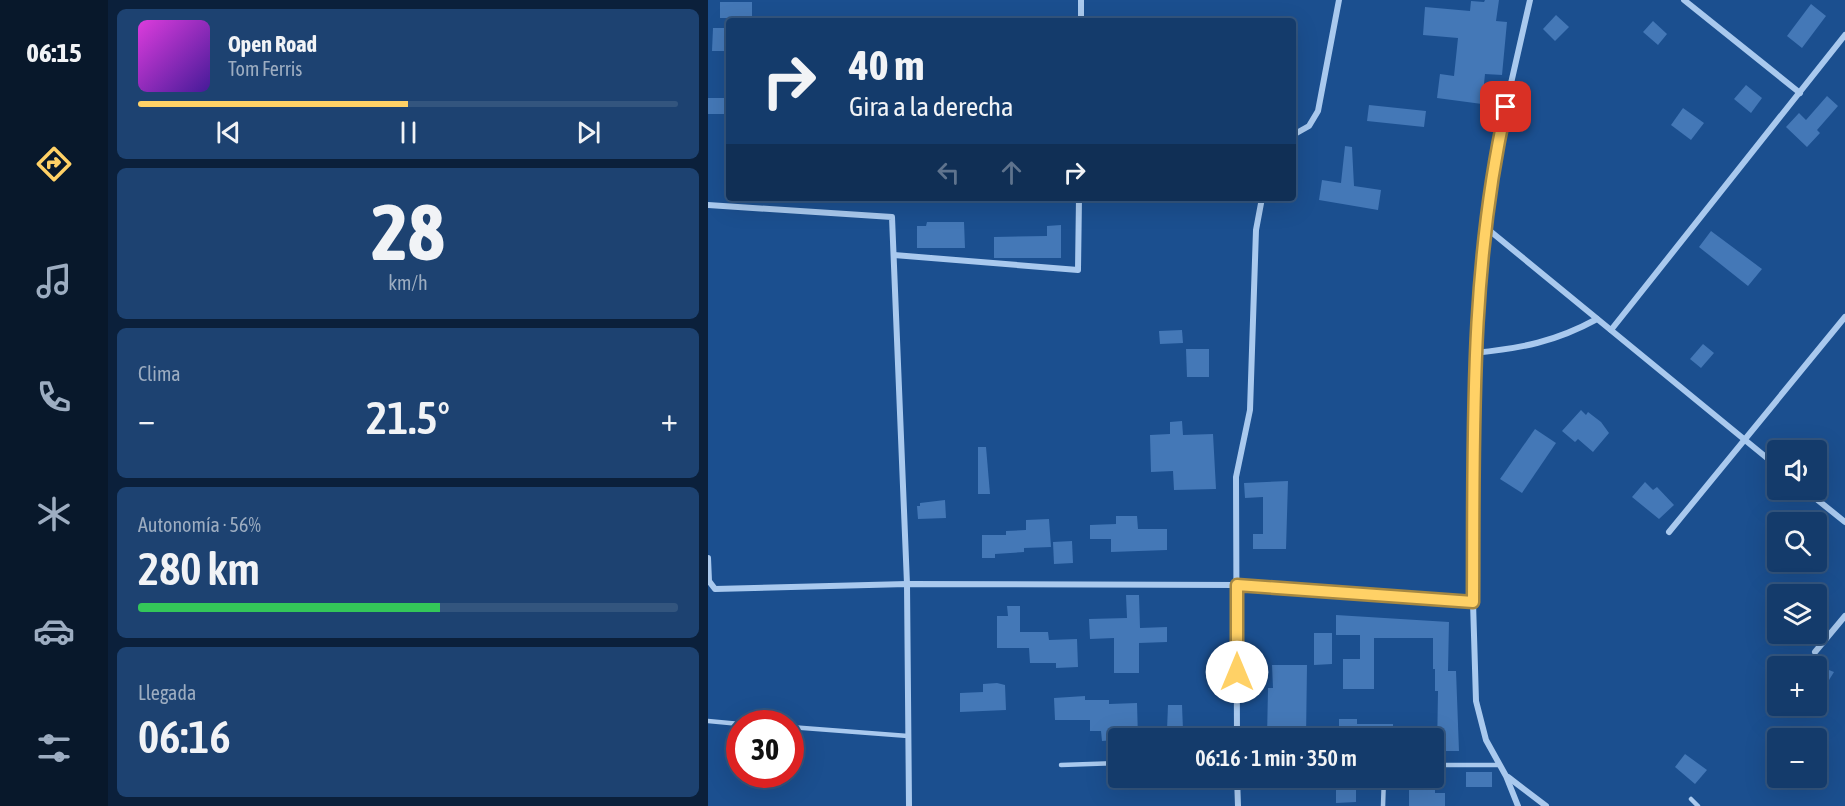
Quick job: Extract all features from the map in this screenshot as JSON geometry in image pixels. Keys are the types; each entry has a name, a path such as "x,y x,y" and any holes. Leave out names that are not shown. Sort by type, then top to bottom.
{"street":[{"path":"1081,0 1081,18"},
{"path":"1296,133 1309,126 1318,111 1339,0"},
{"path":"1518,806 1506,776 1486,740 1477,713 1473,602 1474,353 1484,226 1491,171 1530,0"},
{"path":"1684,0 1800,93"},
{"path":"1611,330 1845,35"},
{"path":"894,255 1078,270 1078,201"},
{"path":"1237,728 1236,477 1250,410 1256,230 1262,201"},
{"path":"708,205 892,217 907,584 909,806"},
{"path":"1484,226 1767,458"},
{"path":"1670,532 1845,317"},
{"path":"1474,353 1546,343 1568,335 1597,319"},
{"path":"1818,500 1845,522"},
{"path":"708,558 709,581 715,589 907,584 1237,585 1473,602"},
{"path":"1815,652 1845,616"},
{"path":"1506,776 1546,806"},
{"path":"1237,788 1238,806"}],"lane":[{"path":"708,721 726,723"},
{"path":"804,728 908,736"},
{"path":"1061,765 1108,763"},
{"path":"1444,765 1500,765"},
{"path":"1383,806 1384,788"},
{"path":"1691,799 1698,806"}],"building":[{"path":"1485,0 1499,0 1496,21 1507,22 1502,75 1485,74 1482,104 1437,98 1440,74 1454,76 1458,38 1423,35 1425,7 1470,11 1471,1 1484,2"},
{"path":"720,2 752,2 752,18 720,18"},
{"path":"1811,4 1826,16 1802,48 1787,36"},
{"path":"1556,15 1569,27 1555,41 1543,29"},
{"path":"1653,21 1667,34 1658,45 1643,32"},
{"path":"713,28 726,28 726,51 712,51"},
{"path":"1746,85 1762,98 1751,113 1734,99"},
{"path":"1827,96 1838,106 1817,130 1820,133 1807,147 1786,127 1799,113 1806,120"},
{"path":"708,98 726,98 726,114 708,114"},
{"path":"1369,105 1426,111 1424,127 1367,121"},
{"path":"1683,108 1704,123 1691,140 1671,125"},
{"path":"1345,146 1352,147 1354,186 1381,190 1378,210 1319,200 1322,180 1341,183"},
{"path":"927,222 964,222 965,248 917,248 917,226 926,226"},
{"path":"1061,225 1061,258 994,258 994,237 1047,236 1047,226"},
{"path":"1711,231 1762,269 1748,286 1699,247"},
{"path":"1182,330 1183,343 1160,344 1159,331"},
{"path":"1703,344 1714,353 1701,368 1690,359"},
{"path":"1186,349 1209,349 1209,377 1187,377"},
{"path":"1581,410 1586,415 1588,412 1601,422 1609,433 1593,452 1578,439 1575,442 1562,431"},
{"path":"1182,421 1183,435 1213,434 1216,489 1174,490 1173,471 1151,472 1150,435 1170,434 1170,422"},
{"path":"1535,429 1556,443 1522,493 1500,479"},
{"path":"978,447 986,447 990,494 978,494"},
{"path":"1288,481 1286,549 1253,549 1253,534 1263,534 1263,497 1245,498 1244,483"},
{"path":"1645,482 1653,490 1657,487 1674,505 1659,519 1632,497"},
{"path":"945,500 946,518 918,519 917,506 920,506 920,503"},
{"path":"1116,516 1137,516 1138,529 1167,529 1167,550 1111,552 1111,539 1090,539 1090,525 1116,524"},
{"path":"1049,519 1051,547 1024,548 1024,552 995,554 995,558 982,558 982,535 1006,535 1006,531 1026,530 1026,520"},
{"path":"1072,541 1073,563 1054,564 1053,542"},
{"path":"1126,595 1139,595 1140,628 1167,627 1167,642 1139,643 1139,673 1114,673 1114,638 1090,639 1089,619 1127,618"},
{"path":"1007,606 1020,606 1020,632 1048,632 1049,640 1077,639 1078,667 1056,668 1056,663 1030,663 1029,648 997,648 997,616 1008,616"},
{"path":"1336,615 1449,622 1448,671 1456,671 1459,751 1444,751 1444,728 1437,728 1438,691 1435,691 1433,638 1374,638 1374,689 1343,689 1343,659 1360,659 1360,635 1336,635"},
{"path":"1314,633 1332,633 1332,664 1314,665"},
{"path":"1272,665 1307,665 1306,728 1267,728 1268,688 1273,688"},
{"path":"1827,669 1834,672 1827,683"},
{"path":"983,684 1005,685 1006,710 960,712 960,693 983,692"},
{"path":"1085,696 1085,700 1109,700 1109,704 1137,703 1138,728 1108,728 1108,740 1102,741 1101,731 1090,731 1090,720 1055,720 1054,698"},
{"path":"1168,705 1182,705 1183,728 1167,728"},
{"path":"1339,719 1357,719 1357,724 1393,724 1393,728 1339,728"},
{"path":"1685,754 1707,770 1695,784 1675,767"},
{"path":"1466,772 1492,772 1492,787 1466,787"},
{"path":"1336,788 1356,788 1356,802 1336,803"},
{"path":"1409,789 1435,789 1435,793 1445,793 1445,806 1409,806"}],"route":[{"path":"1237,672 1237,585 1473,602 1474,353 1480,261 1491,171 1506,107"}]}
